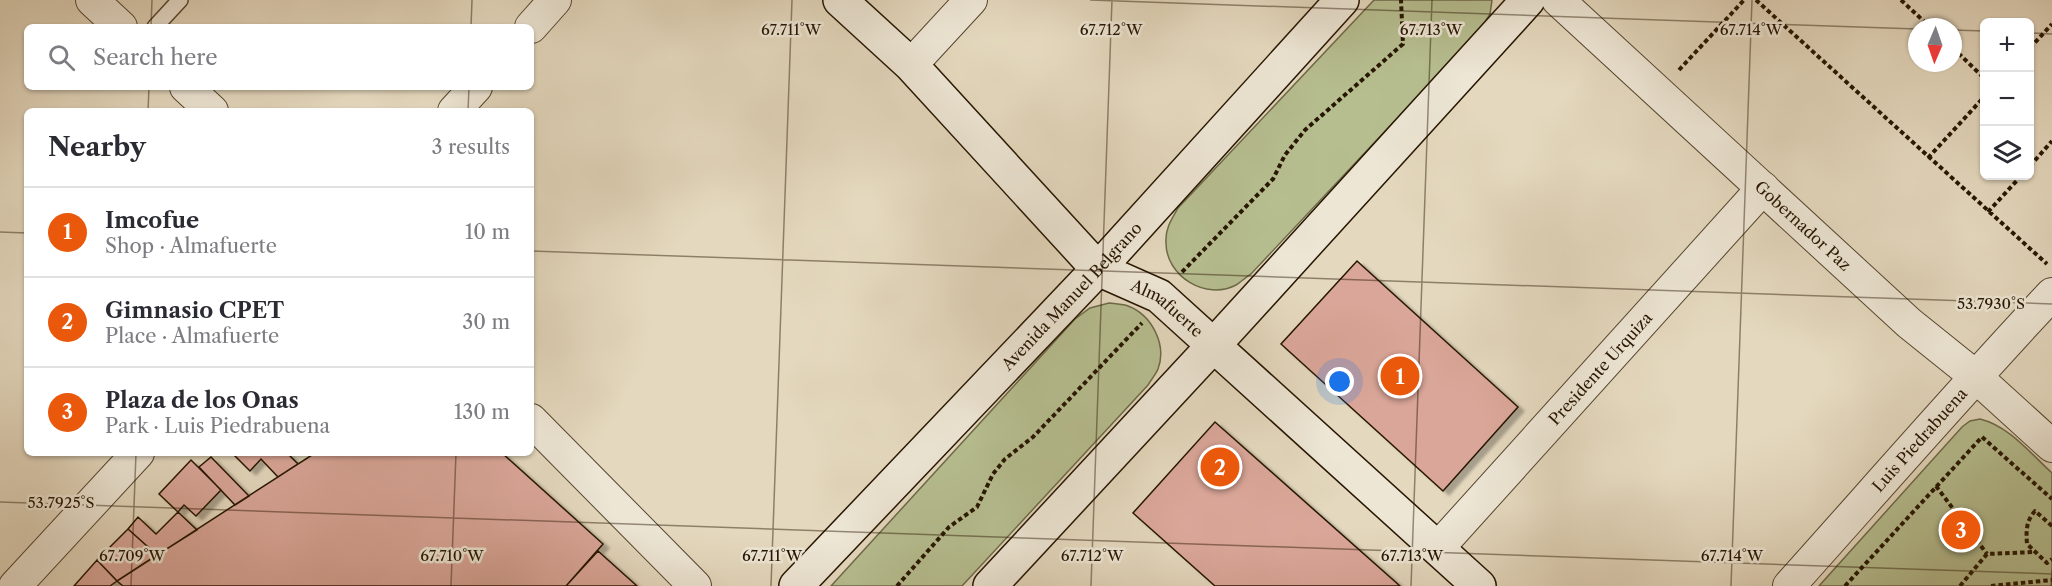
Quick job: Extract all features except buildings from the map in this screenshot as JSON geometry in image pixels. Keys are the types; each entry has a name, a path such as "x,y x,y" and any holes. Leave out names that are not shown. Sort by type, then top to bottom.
{"main road":[{"name":"Almafuerte","path":"840,0 911,65 1098,269 1159,296 1479,586"},
{"name":"Avenida Manuel Belgrano","path":"796,586 1098,269 1342,0"},
{"path":"990,586 1213,346 1528,0"}],"street":[{"path":"92,0 118,24"},
{"path":"534,24 555,0"},
{"path":"911,65 971,0"},
{"name":"Gobernador Paz","path":"1558,0 1909,323 1975,376 2052,446"},
{"path":"189,90 209,108"},
{"path":"457,108 473,90"},
{"name":"Presidente Urquiza","path":"1438,548 1762,188"},
{"name":"Luis Piedrabuena","path":"1788,586 1975,376 2052,294"},
{"path":"534,423 695,586"},
{"path":"15,586 135,456"}],"lane":[{"path":"158,24 180,0"}],"path":[{"path":"1659,92 1743,0"},
{"path":"1756,0 2052,268"},
{"path":"1901,0 1920,18"},
{"path":"2034,44 2052,24"},
{"path":"1962,57 1980,74"},
{"path":"1928,158 1980,101"},
{"path":"2034,161 2052,141"},
{"path":"1988,212 2017,180"},
{"path":"1847,585 1982,436 2052,499"},
{"path":"1936,486 1987,554"},
{"path":"2052,525 2035,511 2029,518 2026,531 2027,544 2048,563 2052,559"},
{"path":"1960,586 1987,554 2035,552"},
{"path":"1991,586 2052,580"}],"green space":[{"path":"1374,0 1492,0 1490,14 1480,30 1251,274 1236,285 1224,289 1212,290 1190,282 1173,266 1166,243 1166,233 1178,208"},
{"path":"1109,303 1121,304 1137,310 1150,324 1159,341 1160,360 1157,371 1148,385 962,586 831,586 1075,319 1090,308"},
{"path":"1980,419 2010,434 2052,473 2052,586 1819,586 1962,427 1970,421"}],"place":[{"name":"Imcofue","path":"1400,376"},
{"name":"Gimnasio CPET","path":"1220,467"},
{"name":"Plaza de los Onas","path":"1961,530"}]}
